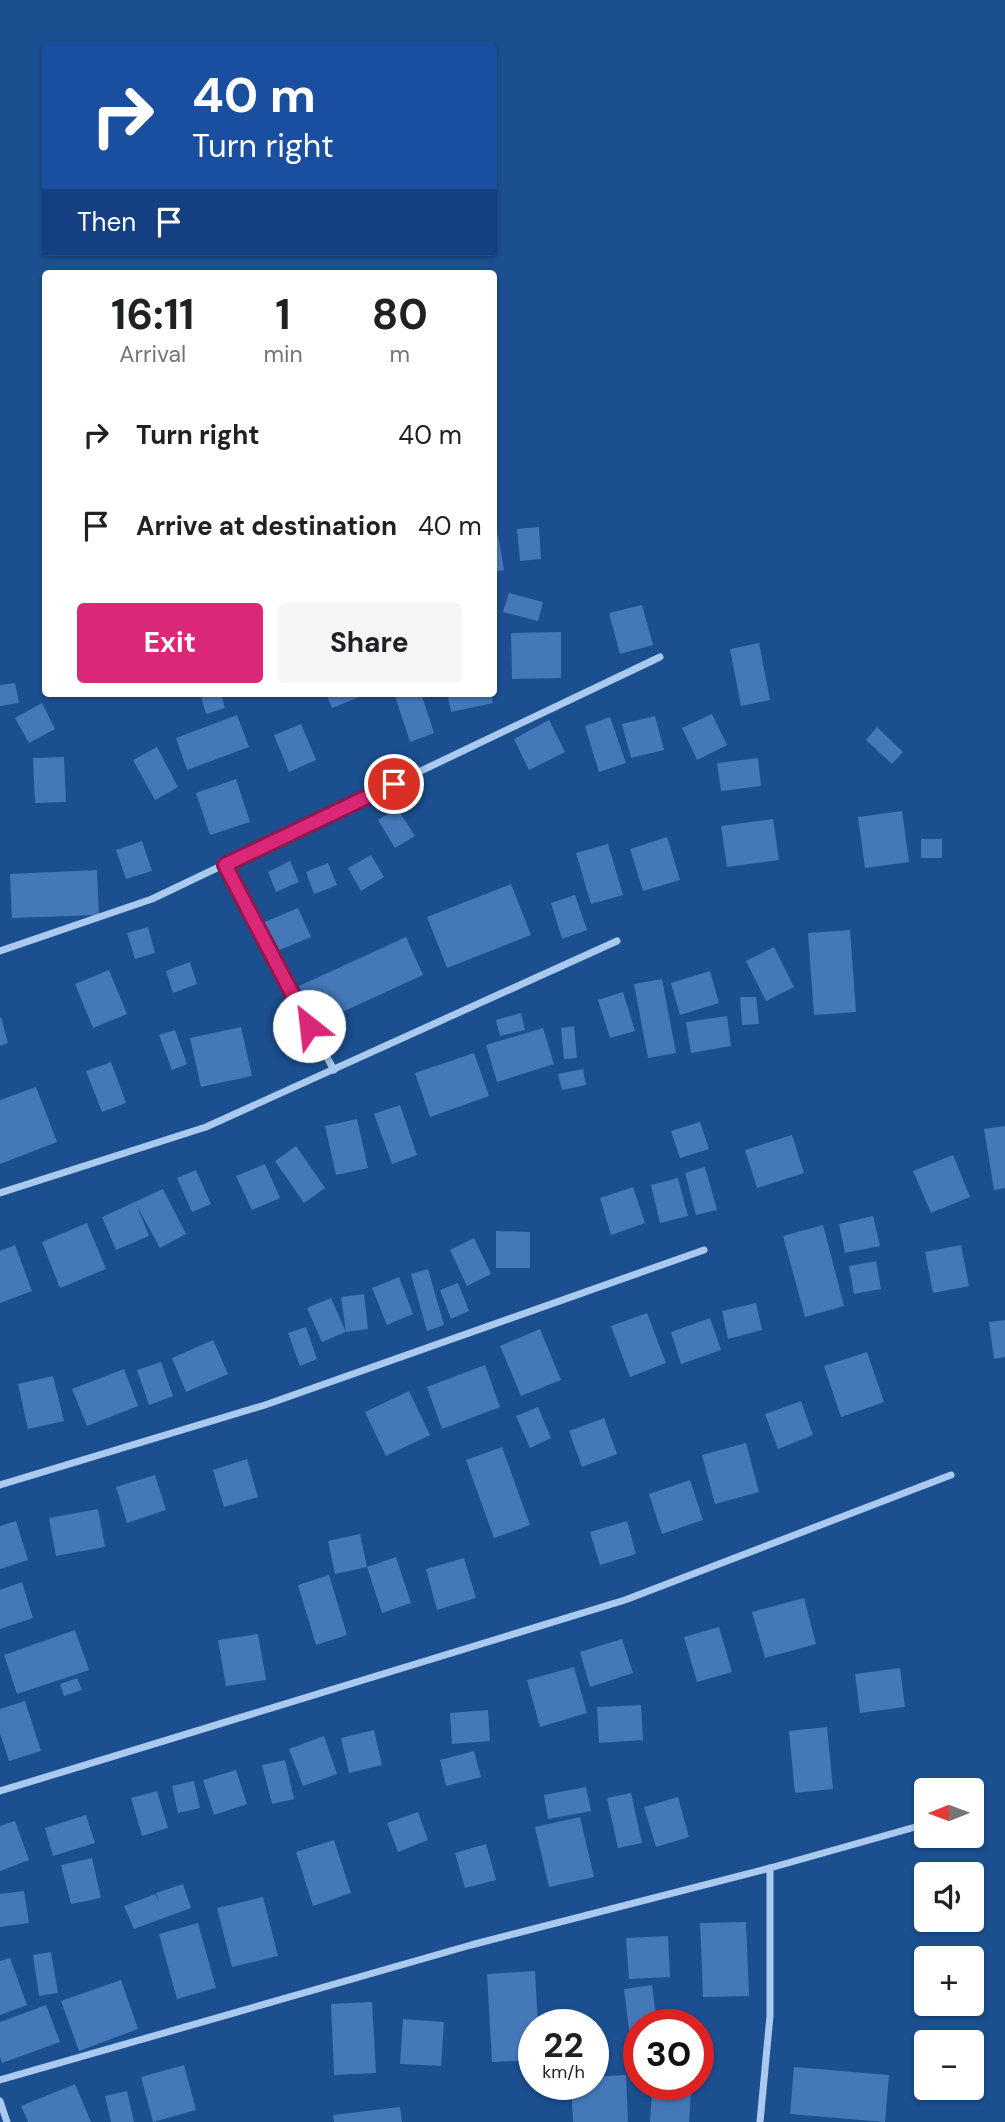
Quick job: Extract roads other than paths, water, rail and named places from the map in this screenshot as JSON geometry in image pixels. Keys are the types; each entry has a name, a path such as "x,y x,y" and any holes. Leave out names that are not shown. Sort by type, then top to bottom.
{"street":[{"path":"0,951 152,899 660,657"},
{"path":"225,865 273,960 334,1070"},
{"path":"0,1193 206,1127 617,941"},
{"path":"0,1485 265,1405 704,1250"},
{"path":"0,1791 625,1600 951,1475"},
{"path":"0,2080 471,1945 770,1868 914,1827"},
{"path":"760,2122 769,2016 770,1868"},
{"path":"0,2101 7,2122"}]}
